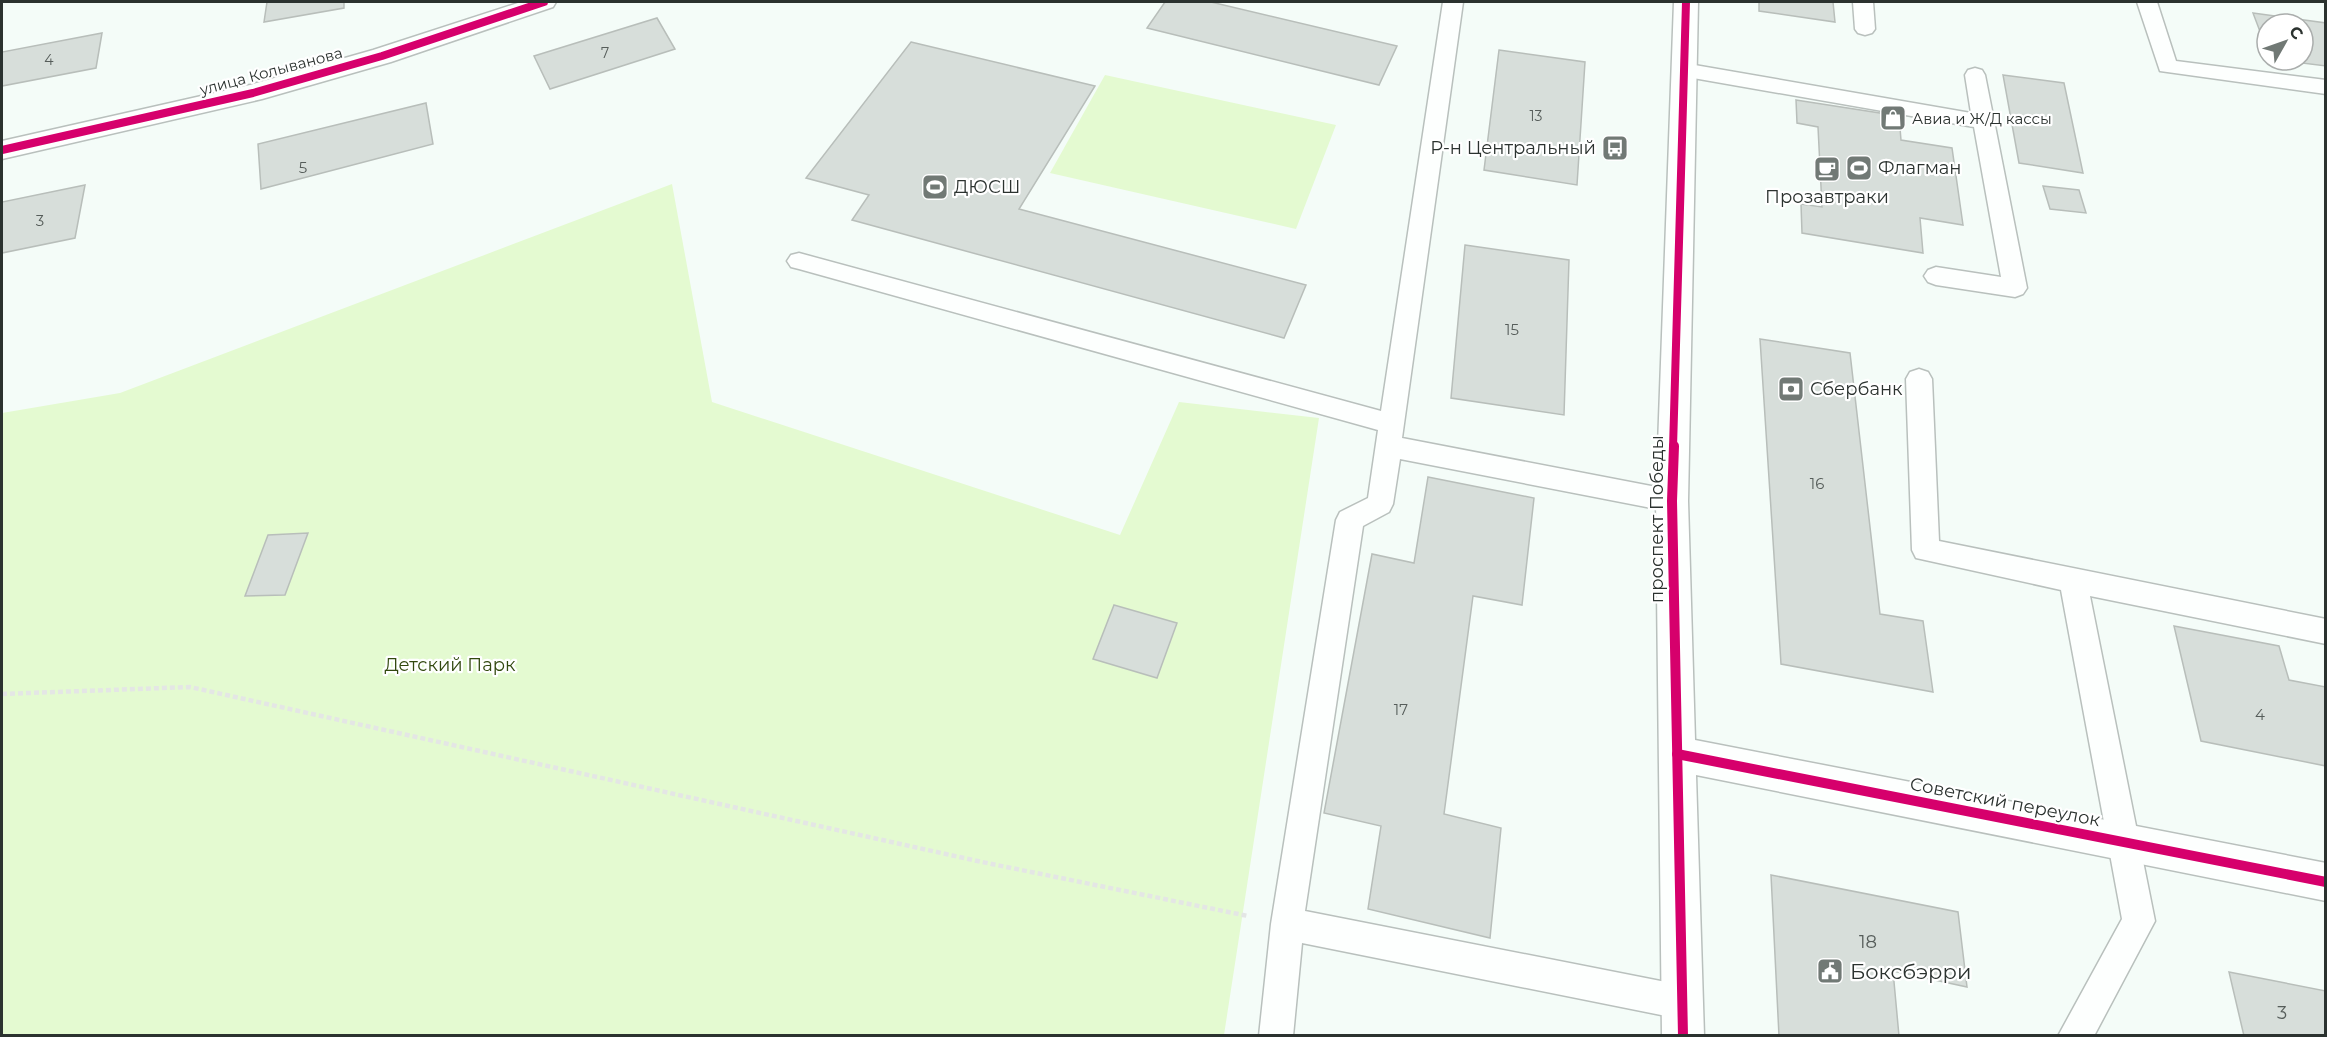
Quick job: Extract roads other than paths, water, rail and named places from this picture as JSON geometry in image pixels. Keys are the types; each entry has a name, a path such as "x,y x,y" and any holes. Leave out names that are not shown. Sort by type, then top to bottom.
{"street":[{"name":"улица Колыванова","path":"2,150 253,93 382,56 544,2"},
{"name":"проспект Победы","path":"1683,1035 1672,501 1686,2"},
{"name":"Советский переулок","path":"1677,754 2325,882"}],"lane":[{"path":"1276,1035 1287,924 1350,520 1380,504 1453,2"},
{"path":"1863,2 1865,29"},
{"path":"2147,2 2167,66 2325,87"},
{"path":"1683,70 1984,122"},
{"path":"1936,276 2015,288 1975,75"},
{"path":"799,261 1390,435 1672,501"},
{"path":"1918,379 1926,550 2325,632"},
{"path":"2073,580 2139,921 2075,1035"},
{"path":"1287,924 1681,1002"}],"place":[{"name":"Авиа и Ж/Д кассы","path":"1893,118"},
{"name":"Р-н Центральный","path":"1615,148"},
{"name":"Флагман","path":"1859,168"},
{"name":"Прозавтраки","path":"1827,169"},
{"name":"ДЮСШ","path":"935,187"},
{"name":"Сбербанк","path":"1791,389"},
{"name":"Боксбэрри","path":"1830,971"}],"park label":[{"name":"Детский Парк","path":"450,665"}]}
